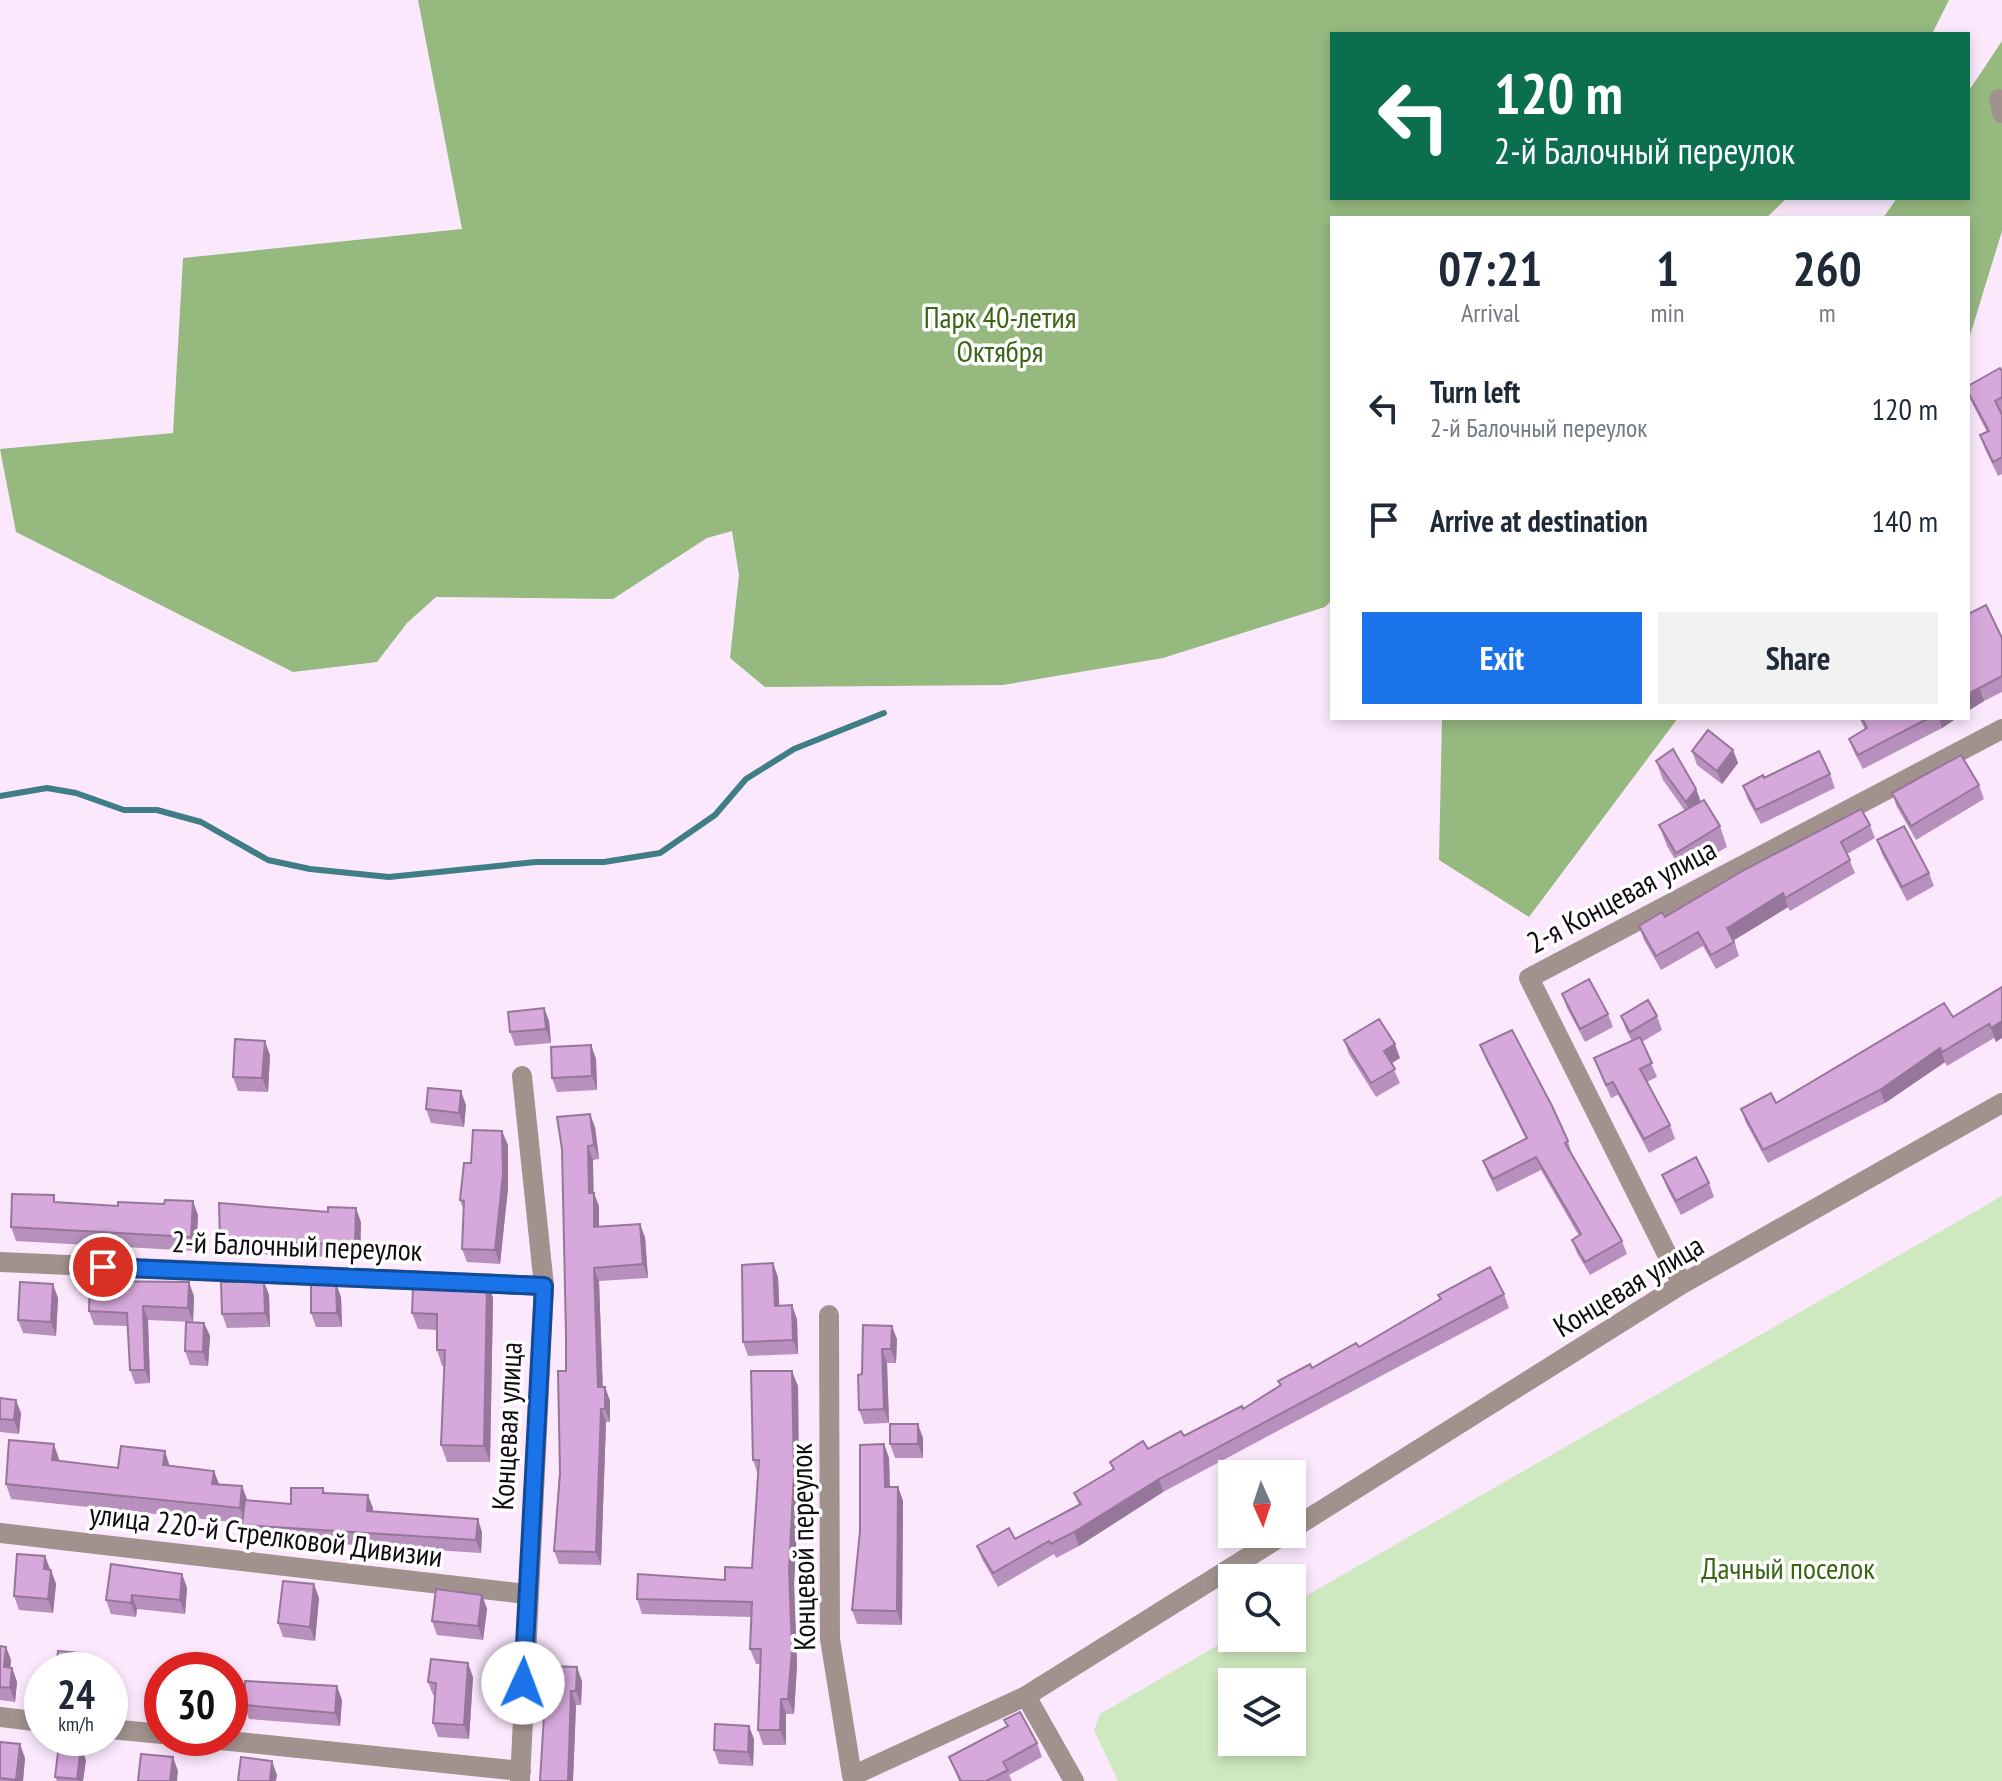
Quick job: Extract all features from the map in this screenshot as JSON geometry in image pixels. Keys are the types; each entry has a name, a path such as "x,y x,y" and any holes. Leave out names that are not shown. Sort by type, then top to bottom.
{"street":[{"name":"2-я Концевая улица","path":"1682,1284 1529,978 2002,729"},
{"name":"Концевая улица","path":"520,1776 526,1594 544,1286 522,1076"},
{"name":"Концевая улица","path":"1306,1520 1682,1284 2002,1103"},
{"name":"2-й Балочный переулок","path":"0,1262 544,1286"},
{"name":"Концевой переулок","path":"829,1315 830,1639 852,1776 1026,1696"},
{"name":"улица 220-й Стрелковой Дивизии","path":"0,1533 526,1594"},
{"path":"1074,1781 1026,1696 1263,1548"},
{"path":"0,1717 24,1720"},
{"path":"248,1744 520,1776"}],"green space":[{"name":"Парк 40-летия Октября","path":"418,0 1949,0 1933,32 1330,32 1330,200 1785,200 1768,216 1330,216 1330,602 1325,607 1163,658 1003,685 765,687 730,658 739,575 732,531 707,538 613,599 436,597 407,623 377,662 293,672 16,532 0,449 173,433 183,258 462,229"},
{"path":"2002,41 2002,231 1970,335 1970,216 1884,216 1896,200 1970,200 1970,89"},
{"path":"1442,720 1677,720 1529,917 1439,860"},
{"name":"Дачный поселок","path":"2002,1196 2002,1781 1118,1781 1094,1730 1100,1714 1218,1645 1218,1652 1306,1652 1306,1596"}],"building":[{"path":"2000,368 2002,371 2002,397 1995,401 2002,415 2002,457 1993,462 1980,435 1989,431 1970,396 1970,385"},
{"path":"1986,605 2002,638 2002,676 1970,693 1970,613"},
{"path":"1863,720 1925,720 1858,755 1849,739 1867,728"},
{"path":"1708,730 1733,750 1717,771 1692,751"},
{"path":"1673,749 1696,789 1686,802 1656,761"},
{"path":"1819,751 1830,774 1756,810 1743,786"},
{"path":"1961,755 1979,785 1911,826 1892,793"},
{"path":"1704,800 1720,826 1676,853 1659,825"},
{"path":"1861,809 1870,825 1841,842 1850,860 1785,898 1783,893 1727,928 1734,942 1711,955 1698,932 1656,956 1639,926 1662,912 1665,917 1744,870"},
{"path":"1904,826 1929,873 1902,887 1877,840"},
{"path":"1589,979 1608,1014 1580,1029 1562,994"},
{"path":"2002,987 2002,1021 1991,1028 1989,1024 1942,1052 1940,1048 1880,1090 1763,1150 1741,1109 1771,1093 1776,1103 1944,1003 1953,1017"},
{"path":"1648,1000 1657,1016 1630,1032 1621,1016"},
{"path":"544,1008 546,1029 510,1032 508,1012"},
{"path":"1379,1019 1395,1044 1384,1051 1395,1069 1371,1083 1344,1040"},
{"path":"1512,1030 1552,1106 1568,1141 1565,1143 1622,1241 1585,1262 1572,1240 1581,1234 1536,1157 1493,1179 1483,1161 1527,1138 1480,1045"},
{"path":"1640,1037 1652,1063 1640,1069 1670,1125 1644,1139 1613,1082 1606,1085 1594,1058"},
{"path":"235,1039 265,1041 262,1078 233,1077"},
{"path":"591,1045 592,1076 552,1078 551,1047"},
{"path":"428,1088 461,1091 459,1113 426,1109"},
{"path":"590,1114 594,1145 588,1146 589,1193 594,1193 594,1227 640,1224 643,1264 594,1268 598,1387 605,1387 605,1409 601,1409 596,1552 554,1551 560,1473 558,1371 566,1371 562,1149 557,1117"},
{"path":"473,1130 502,1131 503,1174 495,1250 462,1249 464,1201 460,1200 464,1163 471,1163"},
{"path":"1696,1157 1709,1183 1676,1201 1662,1175"},
{"path":"12,1194 54,1195 54,1202 118,1206 118,1202 164,1204 165,1200 193,1201 191,1237 11,1227"},
{"path":"219,1203 328,1212 328,1207 356,1208 355,1245 220,1239"},
{"path":"773,1263 775,1306 792,1305 793,1340 743,1342 742,1265"},
{"path":"1490,1267 1504,1294 1159,1479 1074,1532 1051,1544 1049,1541 993,1573 977,1546 1009,1528 1015,1539 1081,1504 1074,1493 1114,1469 1110,1462 1143,1441 1148,1449 1181,1431 1184,1436 1242,1406 1243,1409 1281,1385 1278,1381 1310,1364 1312,1368 1356,1343 1359,1347 1441,1299 1438,1295"},
{"path":"448,1280 487,1282 484,1446 441,1445 445,1350 437,1350 437,1314 412,1313 413,1288 448,1290"},
{"path":"90,1281 189,1282 188,1308 143,1306 145,1370 130,1370 127,1313 89,1311"},
{"path":"20,1282 53,1284 51,1322 18,1320"},
{"path":"221,1282 264,1282 265,1313 222,1314"},
{"path":"311,1283 336,1283 337,1313 311,1313"},
{"path":"186,1322 204,1323 203,1352 185,1351"},
{"path":"863,1325 892,1326 891,1349 882,1349 884,1409 859,1410 858,1375 862,1374"},
{"path":"751,1371 792,1371 794,1473 789,1569 792,1650 788,1699 781,1699 780,1730 758,1730 761,1649 750,1649 752,1602 637,1599 638,1574 725,1580 725,1567 752,1568 759,1460 753,1460"},
{"path":"0,1398 16,1400 14,1420 0,1419"},
{"path":"890,1424 918,1424 918,1444 890,1444"},
{"path":"9,1440 54,1444 52,1460 118,1468 121,1446 165,1451 163,1465 214,1471 212,1484 242,1486 240,1508 6,1484"},
{"path":"884,1444 885,1487 898,1487 897,1611 852,1610 860,1531 860,1445"},
{"path":"291,1488 323,1488 323,1493 368,1495 367,1511 478,1519 476,1540 242,1525 245,1500 291,1504"},
{"path":"17,1554 45,1556 44,1569 51,1570 48,1599 14,1596"},
{"path":"111,1564 182,1574 180,1600 132,1595 131,1603 106,1600"},
{"path":"283,1581 314,1584 310,1627 278,1623"},
{"path":"436,1589 482,1595 478,1626 432,1621"},
{"path":"0,1646 6,1647 4,1667 12,1668 10,1688 0,1687"},
{"path":"431,1659 468,1663 464,1725 433,1723 436,1683 428,1682"},
{"path":"547,1666 577,1667 576,1691 571,1691 568,1781 540,1781"},
{"path":"248,1681 337,1686 335,1713 248,1705"},
{"path":"1020,1712 1037,1743 1003,1762 1008,1770 986,1781 961,1781 949,1757 1008,1726 1004,1720"},
{"path":"715,1724 749,1726 748,1752 714,1750"},
{"path":"0,1742 20,1744 16,1780 0,1778"},
{"path":"141,1754 173,1757 170,1781 138,1781"},
{"path":"58,1756 80,1756 77,1779 55,1777"},
{"path":"241,1757 272,1761 270,1781 238,1781"}],"waterway":[{"path":"0,796 47,788 76,793 124,810 157,810 201,822 268,860 310,869 389,877 536,862 604,862 660,853 715,815 746,779 794,749 884,713"}],"route":[{"path":"103,1267 544,1286 523,1683"}]}
